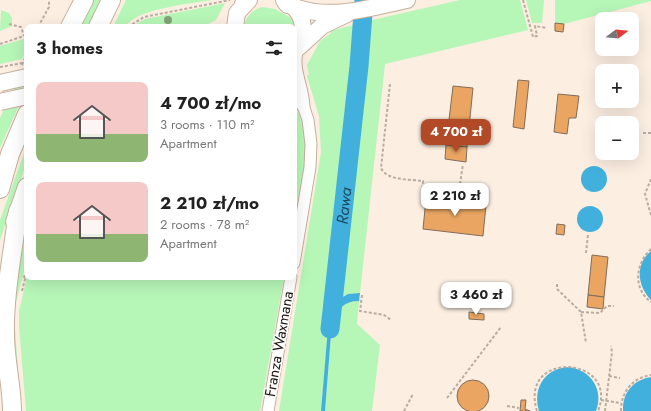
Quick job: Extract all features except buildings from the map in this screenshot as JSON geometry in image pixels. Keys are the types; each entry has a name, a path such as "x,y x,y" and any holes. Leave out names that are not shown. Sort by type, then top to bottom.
{"main road":[{"path":"72,24 84,0"},
{"path":"99,24 111,0"},
{"path":"297,49 322,26 350,13 407,0"},
{"path":"287,2 314,12 350,13"},
{"path":"287,2 300,14 303,24 303,36 297,49"},
{"path":"0,83 24,71"},
{"path":"0,102 24,97"},
{"path":"0,172 10,154 24,121"},
{"path":"0,188 10,154"},
{"path":"0,277 18,211 24,195"},
{"path":"12,411 12,389 5,337 5,317 18,211"}],"street":[{"path":"297,72 304,94 304,108 310,131 311,158 297,244"},
{"path":"297,99 304,108"},
{"name":"Franza Waxmana","path":"268,411 290,280"}],"path":[{"path":"40,24 49,7 49,0"},
{"path":"523,0 533,37 537,36 535,26 547,28"},
{"path":"133,24 144,17 239,10"},
{"path":"9,24 21,27 24,32"},
{"path":"0,44 24,37"},
{"path":"0,67 24,70"},
{"path":"390,84 381,168 389,177 423,181 422,195"},
{"path":"643,133 651,133"},
{"path":"460,184 463,164"},
{"path":"651,179 645,194 651,215"},
{"path":"466,200 467,185"},
{"path":"586,253 588,235"},
{"path":"651,249 644,257 638,272 641,289 651,302"},
{"path":"21,298 25,280"},
{"path":"557,284 557,289 581,312 586,343"},
{"path":"362,295 360,312 384,315 391,320"},
{"path":"581,312 600,313 607,306 614,306"},
{"path":"447,398 501,327"},
{"path":"605,411 612,352 611,346"},
{"path":"537,411 535,397 539,383 548,372 562,366 576,367 589,374 598,386 601,400 598,411"},
{"path":"621,411 621,403 627,389 638,379 651,375"},
{"path":"609,376 620,378"},
{"path":"404,411 413,394"},
{"path":"601,400 621,403"},
{"path":"507,406 519,408"}],"green space":[{"path":"94,0 101,0 89,24 82,24"},
{"path":"126,0 213,0 152,11 140,16 128,24 114,24"},
{"path":"460,0 520,0 528,30 385,64 360,293 348,294 339,298 337,290 368,21"},
{"path":"526,0 544,0 542,23 532,23"},
{"path":"555,0 651,0 609,12 595,12 595,16 564,24 555,23"},
{"path":"225,3 216,20 208,24 136,24 145,19"},
{"path":"262,7 275,9 295,20 295,24 245,24 250,14"},
{"path":"1,10 9,13 12,18 12,26 0,31"},
{"path":"357,24 347,162 333,277 321,411 279,411 321,152 319,116 307,76 309,74 307,65 320,41 330,34 331,31"},
{"path":"24,39 24,55 22,59 0,64 0,46"},
{"path":"24,68 24,94 0,148 0,118"},
{"path":"297,110 301,119 304,134 305,150 302,183 297,212"},
{"path":"24,153 24,170 0,240 0,220"},
{"path":"24,242 24,272 14,315 21,411 18,411 11,325 16,270"},
{"path":"26,280 283,280 260,411 26,411 19,311"},
{"path":"359,301 357,324 380,345 372,411 325,411 332,322 334,322 339,309 342,306 349,302"}],"water":[{"path":"594,166 603,170 607,179 603,188 594,192 585,188 581,179 585,170"},
{"path":"590,206 599,210 603,219 599,228 590,232 581,228 577,219 581,210"},
{"path":"651,251 651,300 643,288 640,269 642,262"},
{"path":"360,293 359,301 345,304 337,313 334,322 332,322 325,411 321,411 330,304 348,294"},
{"path":"569,367 584,372 594,382 598,396 596,411 539,411 537,395 542,381 553,371"},
{"path":"651,377 651,411 623,411 624,399 630,388 639,381"}],"waterway":[{"name":"Rawa","path":"330,329 359,66 364,0"}]}
